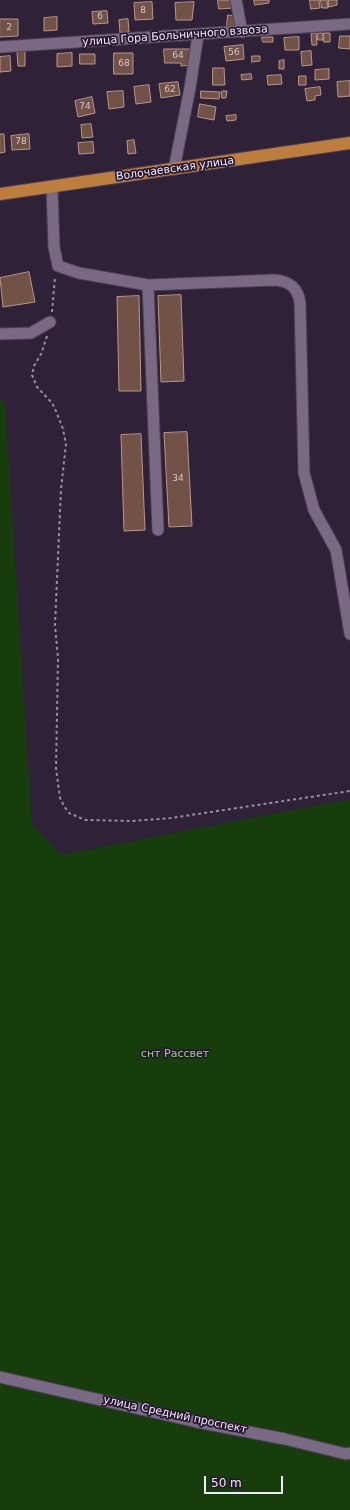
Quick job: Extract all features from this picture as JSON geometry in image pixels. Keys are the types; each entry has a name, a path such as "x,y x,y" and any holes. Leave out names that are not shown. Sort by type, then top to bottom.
{"main road":[{"name":"Волочаевская улица","path":"0,194 350,143"}],"street":[{"path":"236,0 242,32"},
{"name":"улица Гора Больничного взвоза","path":"0,48 350,24"},
{"path":"174,169 190,88 198,34"},
{"path":"52,187 55,262 61,269 148,285 274,280 288,282 296,290 300,303 304,473 314,510 336,550 350,634"},
{"path":"148,285 158,530"},
{"path":"0,334 31,333 50,322"},
{"name":"улица Средний проспект","path":"0,1377 197,1422 285,1439 346,1454 350,1452"}],"path":[{"path":"55,262 54,297 50,322 44,346 34,366 32,375 37,387 52,403 56,411 63,428 67,449 60,489 55,625 58,658 56,768 60,798 64,806 69,814 85,820 133,821 171,818 350,791"}],"green space":[{"name":"снт Рассвет","path":"0,402 5,402 32,824 61,855 350,799 350,1510 0,1510"}],"building":[{"path":"218,0 233,0 233,8 219,9"},
{"path":"254,0 269,0 269,3 255,5"},
{"path":"310,0 319,0 320,8 311,9"},
{"path":"321,0 327,0 328,8 322,8"},
{"path":"329,0 337,0 337,5 329,7"},
{"path":"152,2 153,19 135,20 134,3"},
{"path":"194,2 192,20 176,20 175,3"},
{"path":"107,11 108,23 93,24 92,12"},
{"path":"228,15 235,16 234,26 227,26"},
{"path":"57,17 57,30 44,31 44,18"},
{"path":"0,19 18,19 18,36 0,37"},
{"path":"128,19 129,32 120,33 119,20"},
{"path":"316,33 317,45 312,45 311,34"},
{"path":"318,33 323,33 323,40 318,40"},
{"path":"324,33 330,33 330,42 324,42"},
{"path":"340,36 350,36 350,49 339,48"},
{"path":"262,37 273,37 273,42 263,42"},
{"path":"299,37 299,50 285,50 284,38"},
{"path":"243,45 244,59 226,61 224,47"},
{"path":"164,49 191,49 192,65 181,66 181,63 165,63"},
{"path":"25,51 25,66 18,66 17,52"},
{"path":"311,51 312,65 302,66 301,52"},
{"path":"72,53 72,66 57,67 57,54"},
{"path":"114,53 133,53 133,74 114,74"},
{"path":"80,54 95,54 95,64 80,64"},
{"path":"10,56 11,71 0,72 0,57"},
{"path":"252,56 260,56 260,61 252,62"},
{"path":"284,60 284,69 279,69 279,61"},
{"path":"213,68 224,68 225,85 213,85"},
{"path":"329,69 329,79 315,80 315,70"},
{"path":"251,74 252,79 242,80 241,75"},
{"path":"281,75 282,84 268,85 267,76"},
{"path":"299,76 306,76 306,85 299,85"},
{"path":"350,81 350,96 338,97 337,82"},
{"path":"178,82 180,95 161,98 159,84"},
{"path":"149,85 151,102 136,104 134,87"},
{"path":"320,87 321,95 315,96 315,100 307,101 305,89"},
{"path":"123,91 124,107 109,109 107,92"},
{"path":"201,91 220,92 219,99 201,98"},
{"path":"222,91 227,91 226,98 222,98"},
{"path":"92,97 95,113 78,117 75,101"},
{"path":"200,104 216,107 214,120 198,117"},
{"path":"236,115 236,120 227,121 226,116"},
{"path":"91,124 93,137 82,138 81,125"},
{"path":"0,134 4,134 5,152 0,153"},
{"path":"29,134 30,149 12,150 11,136"},
{"path":"134,140 136,153 128,154 127,141"},
{"path":"93,142 94,153 79,154 78,143"},
{"path":"29,272 35,302 3,307 0,278"},
{"path":"181,295 184,381 161,382 158,296"},
{"path":"139,296 141,391 119,391 117,297"},
{"path":"187,432 192,526 169,527 164,433"},
{"path":"141,434 145,530 124,531 121,435"}]}
